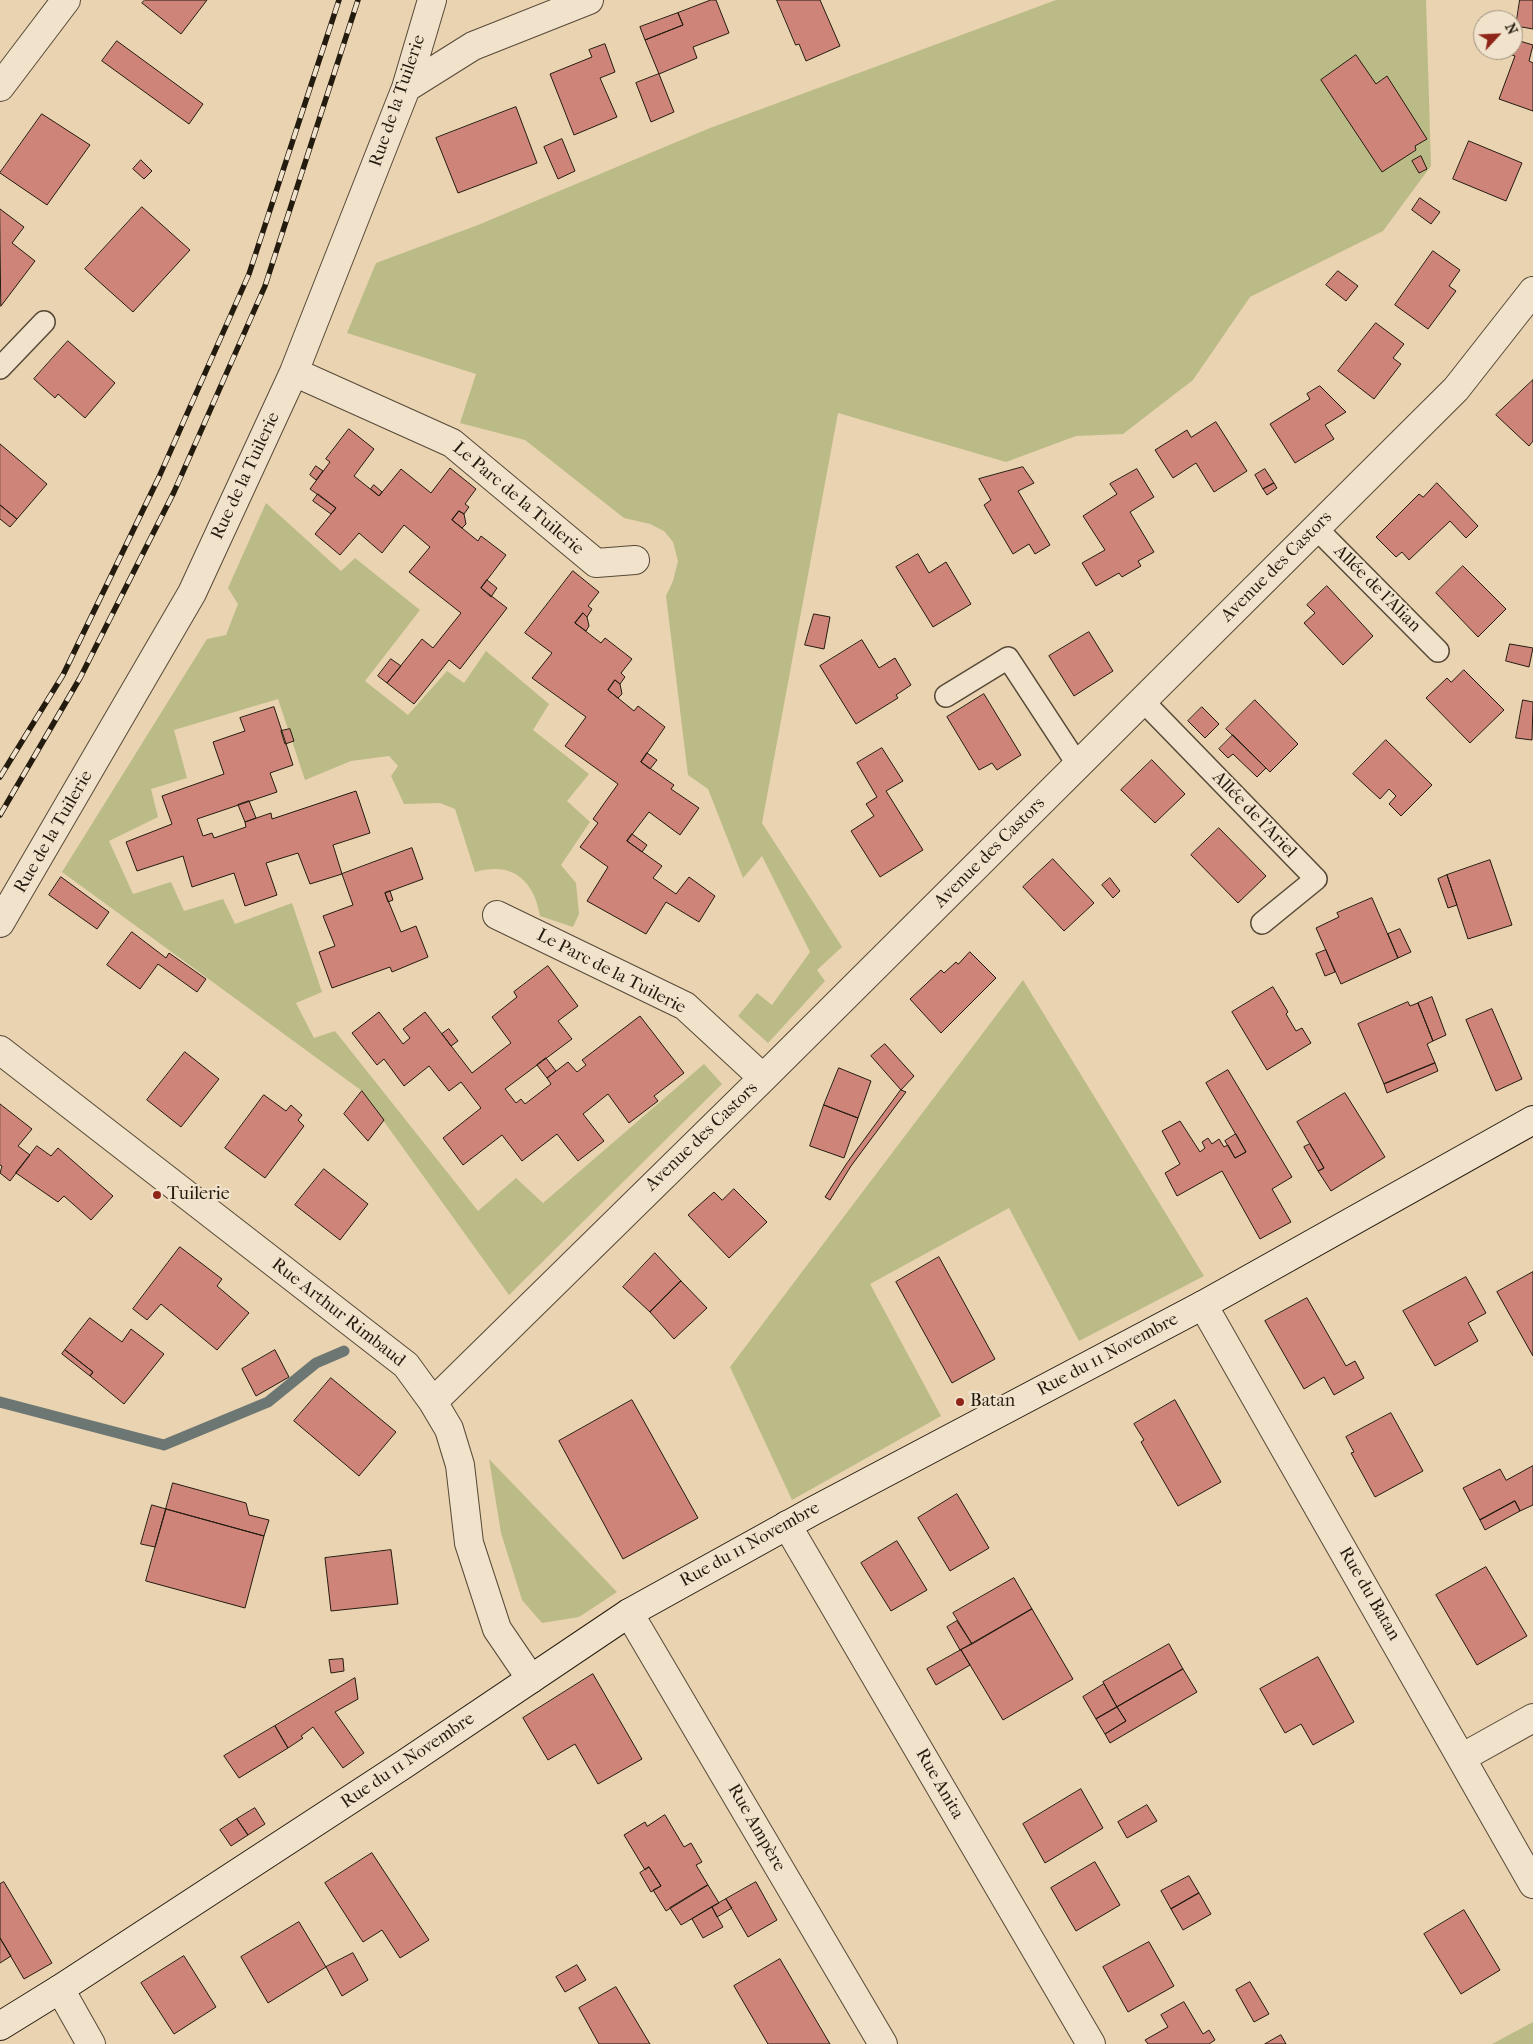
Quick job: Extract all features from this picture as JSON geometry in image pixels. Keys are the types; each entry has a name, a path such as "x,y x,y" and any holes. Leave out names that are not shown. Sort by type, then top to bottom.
{"street":[{"path":"0,86 66,0"},
{"name":"Rue de la Tuilerie","path":"0,923 192,592 294,372 406,88 432,0"},
{"path":"406,88 473,46 588,0"},
{"name":"Avenue des Castors","path":"433,1402 763,1078 1456,389 1533,291"},
{"name":"Le Parc de la Tuilerie","path":"294,372 452,443 596,563 635,560"},
{"name":"Le Parc de la Tuilerie","path":"497,915 685,1006 763,1078"},
{"name":"Rue Arthur Rimbaud","path":"0,1050 406,1365 433,1402 449,1429 460,1465 469,1543 497,1630 530,1679"},
{"name":"Rue du 11 Novembre","path":"0,2026 60,1989 403,1765 629,1613 787,1525 1203,1305 1533,1120"},
{"name":"Rue du Batan","path":"1203,1305 1533,1884"},
{"name":"Rue Anita","path":"787,1525 1091,2044"},
{"name":"Rue Ampère","path":"629,1613 883,2044"},
{"path":"1462,1757 1533,1718"},
{"path":"60,1989 91,2044"}],"lane":[{"path":"0,368 44,322"},
{"name":"Allée de l'Alian","path":"1316,528 1438,651"},
{"path":"946,696 1008,658 1078,765"},
{"name":"Allée de l'Ariel","path":"1143,701 1316,879 1262,924"}],"green space":[{"path":"1056,0 1426,0 1431,166 1383,231 1250,297 1193,380 1123,434 1076,436 1006,462 838,413 762,823 842,947 817,970 825,981 768,1043 738,1016 757,993 772,1005 810,952 762,856 743,878 708,789 688,775 666,596 673,581 678,561 673,542 664,531 650,524 624,518 525,440 460,423 476,374 347,333 376,263 478,225 710,128"},
{"path":"266,503 341,571 355,558 420,610 365,681 408,715 447,671 464,683 486,651 549,704 533,730 589,774 567,801 590,822 561,865 576,883 579,914 573,927 540,916 533,892 519,876 500,869 475,872 455,809 440,803 404,804 391,776 398,766 389,756 351,761 305,780 278,699 174,730 187,778 151,789 158,817 109,841 133,894 171,882 184,911 223,899 235,924 292,903 322,992 296,1003 314,1038 335,1031 478,1211 516,1178 543,1203 704,1064 722,1084 509,1295 362,1091 62,872 207,639 226,635 238,604 228,588"},
{"path":"1023,980 1204,1276 1079,1341 1009,1208 870,1284 941,1416 792,1500 730,1367"},
{"path":"489,1459 617,1592 579,1617 542,1623 522,1600 501,1533"},
{"path":"1533,2022 1533,2044 1492,2044"}],"building":[{"path":"145,0 207,0 181,34 142,3"},
{"path":"711,0 716,0 729,33 693,47 697,58 659,74 645,40 683,25 678,13"},
{"path":"777,0 820,0 840,46 806,61 799,44 796,45"},
{"path":"1520,0 1533,0 1533,29 1523,27 1523,10 1518,10"},
{"path":"678,13 683,25 645,40 640,27"},
{"path":"117,41 203,104 189,124 102,61"},
{"path":"1523,42 1533,45 1529,61 1533,63 1533,111 1499,99 1514,60 1523,60"},
{"path":"605,44 615,72 600,78 617,117 574,135 550,74 592,57 589,50"},
{"path":"1356,55 1376,84 1387,76 1427,139 1415,146 1416,150 1382,172 1321,80"},
{"path":"659,74 674,112 651,122 636,83"},
{"path":"516,107 537,163 458,193 436,138"},
{"path":"42,114 90,145 47,205 0,173"},
{"path":"562,139 575,171 558,179 544,147"},
{"path":"1469,141 1522,163 1506,201 1453,179"},
{"path":"1421,156 1427,169 1419,173 1412,161"},
{"path":"141,160 152,171 144,179 133,169"},
{"path":"1420,198 1440,212 1431,224 1412,210"},
{"path":"142,207 190,250 133,312 85,269"},
{"path":"0,209 24,227 12,243 35,261 1,306"},
{"path":"1433,251 1460,270 1449,286 1456,291 1428,329 1395,305"},
{"path":"1338,271 1358,286 1346,301 1326,285"},
{"path":"1376,323 1404,344 1393,358 1401,364 1374,399 1338,371"},
{"path":"68,341 115,383 85,418 58,394 55,398 34,379"},
{"path":"1533,380 1533,441 1529,446 1496,415"},
{"path":"1320,386 1346,412 1325,425 1334,439 1295,463 1270,424 1310,399 1307,394"},
{"path":"1216,422 1247,471 1214,492 1196,463 1173,478 1155,450 1187,430 1191,437"},
{"path":"349,429 374,449 354,476 379,496 401,469 431,493 450,468 476,489 465,504 469,507 464,514 459,511 452,520 478,541 481,536 506,555 481,588 507,608 460,669 449,660 414,704 387,683 422,639 433,648 461,613 409,572 430,547 404,525 382,553 359,533 340,555 315,534 336,508 310,489 330,462 326,459"},
{"path":"0,444 47,484 17,519 0,505"},
{"path":"316,466 323,471 316,480 310,475"},
{"path":"1023,467 1034,483 1018,491 1050,545 1035,554 1029,544 1013,554 984,505 991,500 979,479"},
{"path":"1137,469 1154,497 1130,512 1154,552 1138,561 1141,566 1122,577 1119,573 1096,586 1082,563 1105,550 1083,516 1117,494 1110,484"},
{"path":"1265,469 1274,483 1263,489 1255,475"},
{"path":"1274,483 1277,488 1267,495 1263,489"},
{"path":"1437,483 1478,526 1466,538 1450,521 1409,560 1402,552 1396,557 1376,537 1419,494 1423,497"},
{"path":"374,485 382,492 379,496 371,489"},
{"path":"318,494 336,508 331,514 313,501"},
{"path":"0,505 17,519 10,527 0,519"},
{"path":"459,511 464,514 466,524 462,528 452,520"},
{"path":"918,554 929,573 946,562 971,604 933,627 896,567"},
{"path":"1463,566 1506,609 1478,637 1436,593"},
{"path":"573,571 599,592 588,606 592,609 587,617 583,613 575,623 601,643 605,638 632,659 621,673 625,677 620,684 615,680 608,690 634,711 638,706 665,727 641,762 674,785 671,789 699,808 680,835 649,812 627,841 662,866 653,878 676,894 689,877 715,896 699,922 666,902 646,934 587,901 608,867 580,847 598,823 593,819 618,784 565,746 586,717 532,678 552,653 525,633"},
{"path":"487,580 497,588 491,597 481,588"},
{"path":"1327,586 1373,636 1343,665 1304,623 1315,613 1307,605"},
{"path":"583,613 587,617 589,626 586,631 575,623"},
{"path":"814,614 830,617 824,649 805,645"},
{"path":"1089,632 1113,671 1074,696 1049,656"},
{"path":"862,640 879,668 895,658 911,685 896,695 898,698 856,724 820,666"},
{"path":"1510,644 1533,648 1529,667 1506,661"},
{"path":"391,659 401,666 387,683 378,676"},
{"path":"1464,670 1504,710 1470,743 1426,698 1447,678 1451,682"},
{"path":"615,680 620,684 622,694 618,698 608,690"},
{"path":"984,694 1021,755 997,770 992,763 979,770 947,717"},
{"path":"1255,700 1298,744 1270,772 1226,729"},
{"path":"1523,700 1533,702 1532,740 1516,738"},
{"path":"274,707 293,765 270,773 277,792 197,819 203,836 212,833 214,838 246,827 245,822 271,813 272,819 356,791 370,833 333,845 342,874 310,884 298,853 266,863 277,895 245,906 234,873 192,887 183,856 137,871 126,842 172,824 162,796 224,774 213,742 245,731 240,718"},
{"path":"1202,707 1219,724 1205,738 1188,721"},
{"path":"290,729 294,741 285,744 281,731"},
{"path":"1233,735 1266,768 1257,777 1233,754 1228,758 1219,749"},
{"path":"1386,740 1432,785 1401,816 1389,804 1396,796 1389,789 1380,799 1353,774"},
{"path":"882,748 903,781 886,791 923,850 880,877 851,831 874,816 866,804 877,797 857,763"},
{"path":"647,753 657,760 650,769 641,762"},
{"path":"1152,760 1185,794 1155,823 1121,790"},
{"path":"249,801 256,818 245,822 238,805"},
{"path":"1219,828 1266,876 1238,903 1191,855"},
{"path":"632,834 647,845 642,852 627,841"},
{"path":"412,848 423,879 385,893 401,932 416,926 428,957 392,972 390,967 332,988 319,952 335,946 323,916 353,905 342,874"},
{"path":"1053,859 1094,903 1064,931 1023,887"},
{"path":"1490,860 1512,925 1468,939 1447,875"},
{"path":"1447,875 1457,905 1448,908 1438,879"},
{"path":"61,877 109,912 97,929 49,895"},
{"path":"1110,878 1120,891 1113,898 1102,885"},
{"path":"390,891 393,900 388,902 385,893"},
{"path":"1372,898 1398,958 1341,984 1316,928 1339,917 1337,913"},
{"path":"1400,929 1411,952 1398,958 1388,934"},
{"path":"132,932 166,958 169,953 206,979 197,992 158,964 140,989 107,965"},
{"path":"1326,950 1335,972 1325,976 1316,954"},
{"path":"970,952 996,978 941,1033 910,999 941,970 944,973 956,962 958,964"},
{"path":"548,966 578,1006 558,1021 572,1039 505,1089 516,1103 521,1099 525,1104 551,1084 547,1078 568,1062 577,1072 586,1065 582,1060 640,1016 684,1073 654,1096 658,1101 629,1123 608,1094 583,1114 604,1141 578,1161 557,1134 522,1161 502,1135 463,1165 443,1138 481,1108 461,1082 449,1091 429,1066 404,1086 384,1059 377,1065 352,1033 379,1012 403,1044 410,1038 403,1029 425,1012 472,1073 511,1043 492,1017 517,997 514,992"},
{"path":"1273,987 1288,1012 1286,1014 1296,1031 1302,1028 1311,1043 1267,1070 1232,1012"},
{"path":"1432,997 1446,1035 1433,1041 1418,1003"},
{"path":"1408,1002 1410,1006 1418,1003 1433,1041 1427,1044 1435,1063 1384,1084 1358,1024"},
{"path":"1492,1009 1522,1079 1496,1091 1466,1020"},
{"path":"449,1029 458,1041 451,1046 442,1034"},
{"path":"885,1044 914,1076 901,1090 871,1056"},
{"path":"185,1052 219,1079 181,1127 147,1100"},
{"path":"546,1058 556,1071 547,1078 537,1065"},
{"path":"1435,1063 1438,1071 1387,1093 1384,1084"},
{"path":"839,1068 871,1081 858,1118 824,1105"},
{"path":"1228,1070 1292,1177 1272,1189 1291,1222 1260,1239 1222,1171 1177,1196 1165,1173 1180,1164 1162,1131 1180,1121 1200,1152 1205,1148 1202,1142 1208,1138 1212,1144 1219,1139 1224,1147 1228,1145 1235,1158 1246,1152 1206,1083"},
{"path":"901,1090 906,1092 851,1166 830,1200 825,1197 847,1163"},
{"path":"362,1091 384,1120 368,1141 344,1114"},
{"path":"1345,1093 1385,1157 1331,1191 1318,1171 1324,1168 1297,1122"},
{"path":"264,1095 286,1111 291,1105 302,1115 298,1120 304,1126 265,1178 225,1148"},
{"path":"0,1104 32,1129 18,1146 30,1155 10,1181 0,1173 2,1166 0,1165"},
{"path":"824,1105 858,1118 844,1158 810,1146"},
{"path":"1236,1134 1246,1152 1235,1158 1225,1141"},
{"path":"1310,1144 1324,1168 1318,1171 1304,1147"},
{"path":"37,1146 51,1156 58,1148 113,1196 91,1220 64,1196 58,1202 16,1173"},
{"path":"324,1169 368,1204 340,1240 295,1205"},
{"path":"734,1189 767,1222 729,1258 688,1215 714,1192 722,1200"},
{"path":"180,1247 222,1279 217,1286 249,1313 217,1350 161,1304 147,1320 133,1309"},
{"path":"655,1253 681,1281 650,1312 623,1287"},
{"path":"939,1257 995,1359 952,1383 896,1282"},
{"path":"1533,1272 1533,1356 1497,1292"},
{"path":"1466,1277 1486,1313 1468,1323 1478,1341 1435,1366 1403,1311"},
{"path":"681,1281 707,1308 674,1339 650,1312"},
{"path":"1307,1298 1346,1366 1355,1361 1364,1378 1334,1395 1324,1377 1304,1389 1265,1321"},
{"path":"90,1318 122,1342 131,1329 164,1354 124,1404 90,1376 93,1372 65,1350"},
{"path":"65,1350 93,1372 90,1376 62,1354"},
{"path":"275,1350 289,1377 256,1396 242,1369"},
{"path":"331,1378 396,1432 359,1476 294,1421"},
{"path":"632,1400 698,1518 623,1559 559,1441"},
{"path":"1175,1400 1221,1482 1178,1506 1141,1442 1144,1440 1134,1424"},
{"path":"1391,1413 1423,1471 1375,1497 1351,1453 1354,1452 1346,1437"},
{"path":"1533,1466 1533,1505 1520,1511 1515,1501 1480,1520 1463,1488 1500,1469 1506,1480"},
{"path":"173,1483 246,1503 249,1515 269,1520 264,1536 166,1509"},
{"path":"957,1494 989,1548 950,1571 918,1518"},
{"path":"1515,1501 1520,1511 1485,1530 1480,1520"},
{"path":"152,1505 166,1509 155,1547 141,1544"},
{"path":"166,1509 264,1536 245,1608 146,1581"},
{"path":"897,1541 927,1590 891,1611 861,1563"},
{"path":"391,1550 398,1604 331,1611 325,1558"},
{"path":"1486,1567 1527,1636 1477,1665 1436,1595"},
{"path":"1014,1578 1032,1609 972,1644 953,1613"},
{"path":"1032,1609 1073,1679 1003,1720 961,1650"},
{"path":"957,1621 972,1644 960,1650 947,1627"},
{"path":"1169,1644 1183,1669 1117,1707 1103,1682"},
{"path":"961,1650 970,1665 936,1685 927,1669"},
{"path":"1318,1657 1354,1722 1313,1745 1301,1724 1285,1733 1260,1689"},
{"path":"343,1659 344,1671 331,1673 329,1660"},
{"path":"1183,1669 1197,1692 1110,1743 1105,1734 1126,1721 1117,1707"},
{"path":"593,1674 642,1759 598,1784 575,1744 548,1760 523,1718"},
{"path":"355,1678 358,1699 335,1712 364,1753 343,1768 313,1727 301,1736 303,1738 288,1748 275,1726"},
{"path":"1104,1684 1117,1707 1096,1719 1083,1697"},
{"path":"1117,1707 1126,1721 1105,1734 1096,1719"},
{"path":"275,1726 288,1748 239,1778 224,1756"},
{"path":"1081,1789 1103,1828 1045,1863 1023,1824"},
{"path":"1147,1805 1157,1821 1127,1838 1118,1822"},
{"path":"255,1808 265,1824 248,1835 237,1819"},
{"path":"665,1815 684,1847 691,1843 702,1862 696,1865 708,1885 666,1911 653,1890 661,1886 649,1867 645,1870 624,1835 645,1822 647,1826"},
{"path":"237,1819 248,1835 231,1846 220,1830"},
{"path":"372,1853 429,1940 400,1958 382,1930 363,1942 325,1883"},
{"path":"1095,1862 1120,1905 1076,1931 1051,1888"},
{"path":"649,1867 661,1886 651,1892 640,1873"},
{"path":"1189,1876 1199,1893 1171,1909 1161,1891"},
{"path":"4,1882 52,1963 24,1979 0,1938 0,1884"},
{"path":"756,1882 777,1920 748,1937 726,1899"},
{"path":"708,1885 719,1903 681,1925 670,1908"},
{"path":"1199,1893 1211,1914 1183,1930 1171,1909"},
{"path":"726,1899 732,1908 717,1917 712,1907"},
{"path":"712,1907 723,1927 703,1938 692,1919"},
{"path":"1464,1910 1500,1970 1461,1994 1424,1934"},
{"path":"299,1922 326,1967 268,2003 241,1957"},
{"path":"0,1938 11,1956 0,1963"},
{"path":"1149,1942 1174,1986 1128,2012 1103,1967"},
{"path":"353,1953 368,1980 342,1996 326,1967"},
{"path":"184,1956 216,2007 174,2034 141,1983"},
{"path":"780,1959 830,2044 768,2044 734,1986"},
{"path":"577,1965 586,1980 565,1992 556,1977"},
{"path":"1250,1982 1269,2014 1254,2022 1236,1990"},
{"path":"616,1987 650,2044 599,2044 579,2008"},
{"path":"1184,2002 1203,2034 1209,2030 1215,2040 1209,2044 1148,2044 1145,2040 1168,2027 1161,2015"},
{"path":"1281,2035 1286,2044 1265,2044"}],"waterway":[{"path":"0,1402 164,1445 268,1402 316,1363 344,1351"}],"railway":[{"path":"0,777 63,675 159,477 249,274 339,0"},
{"path":"0,815 80,678 174,492 265,286 358,0"}],"place":[{"name":"Tuilerie","path":"157,1195"},
{"name":"Batan","path":"960,1402"}]}
